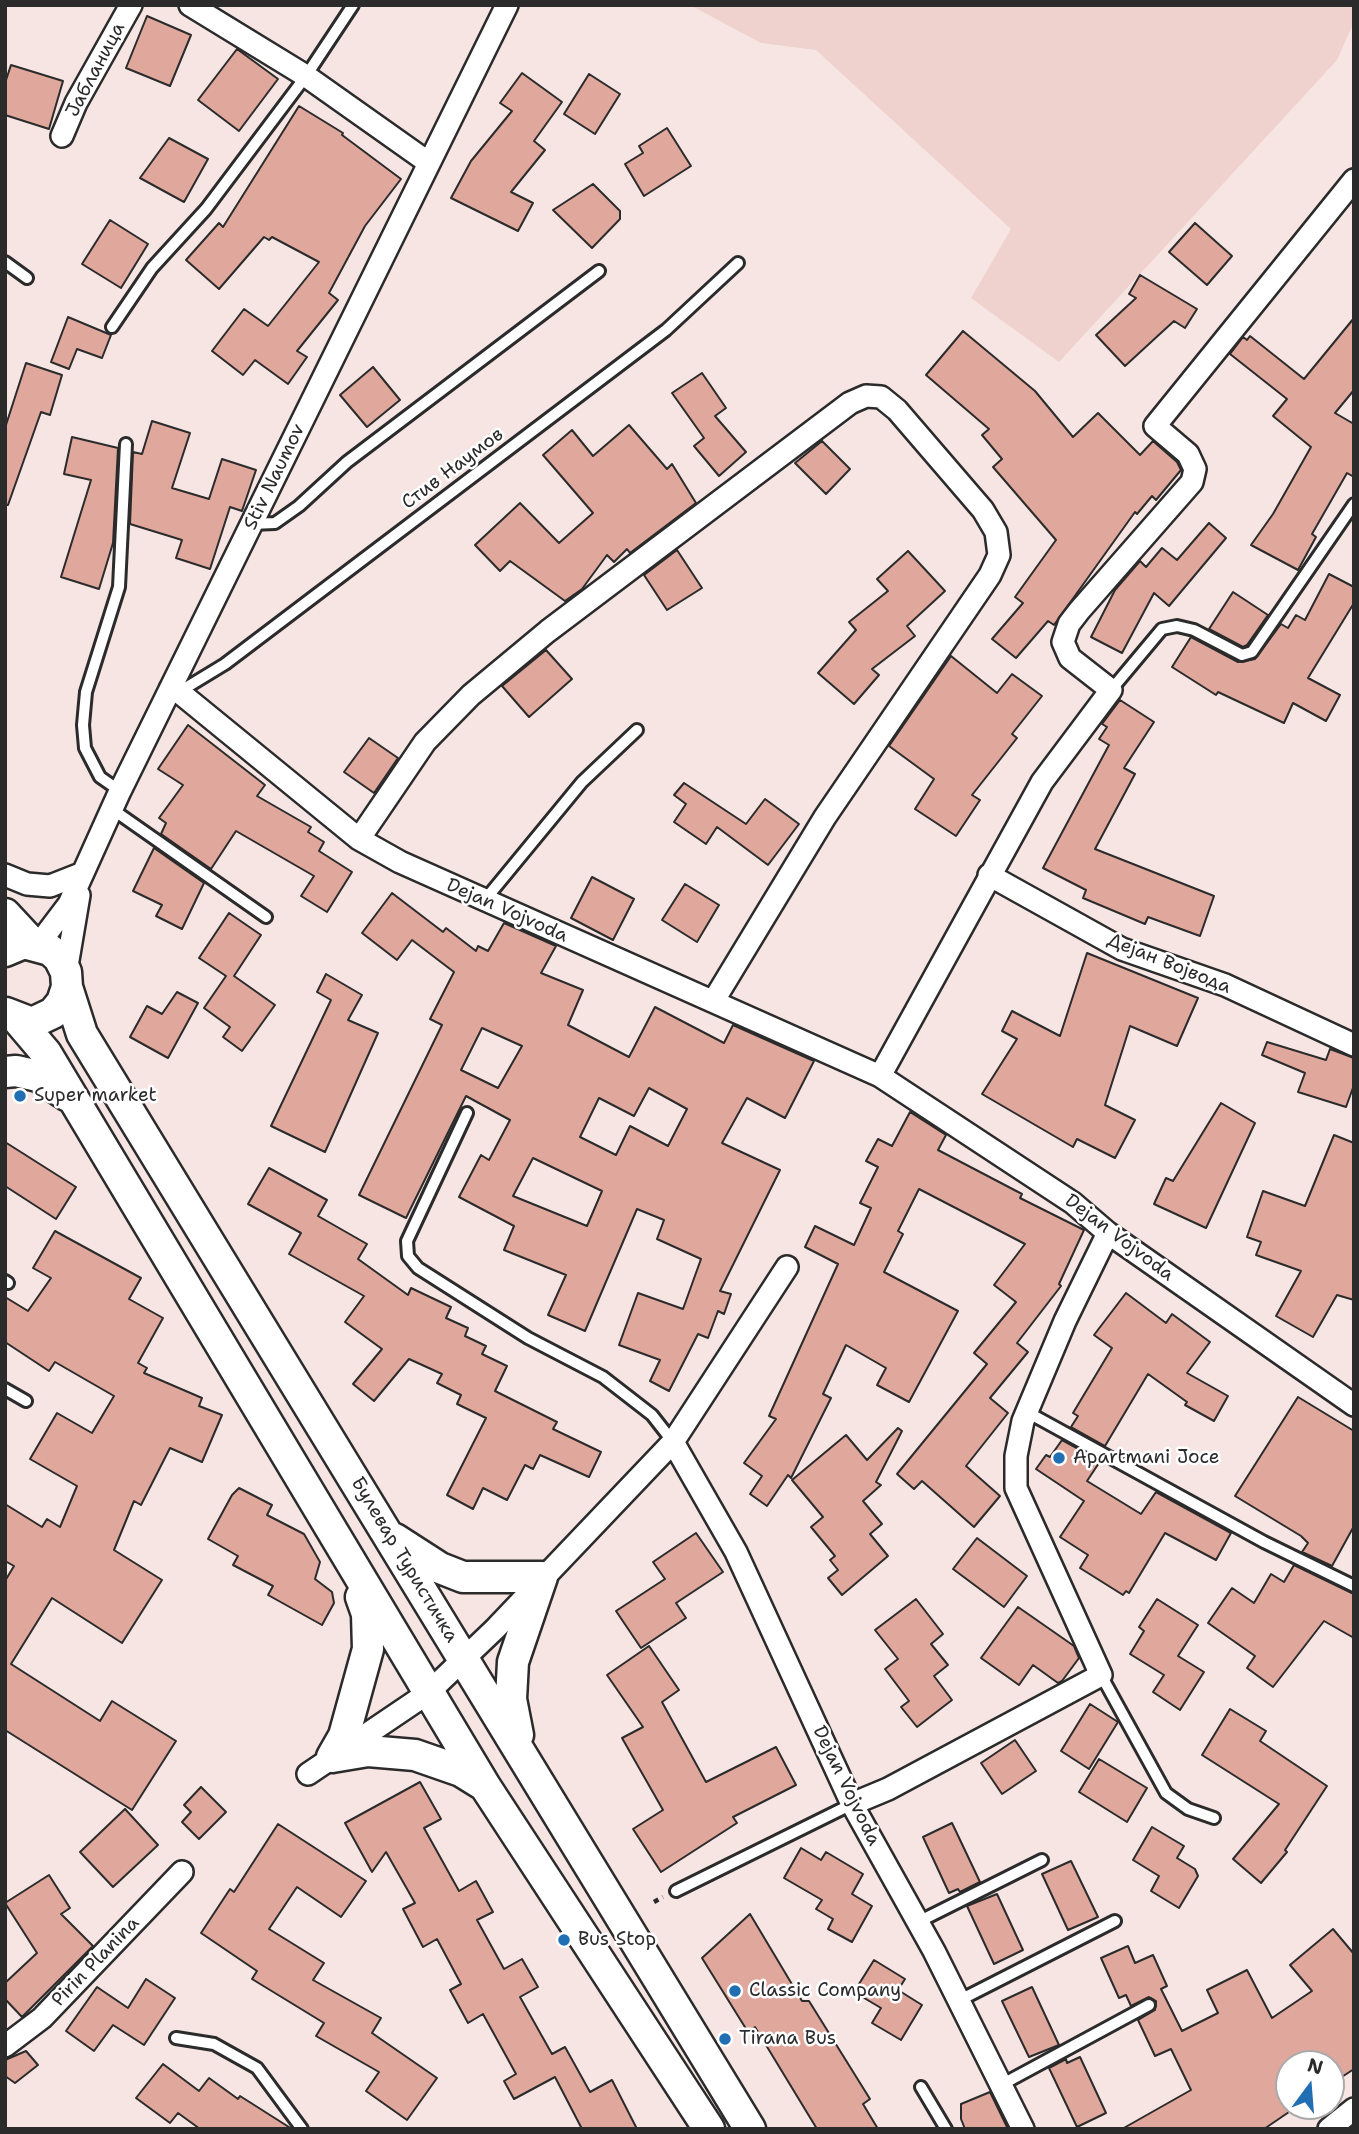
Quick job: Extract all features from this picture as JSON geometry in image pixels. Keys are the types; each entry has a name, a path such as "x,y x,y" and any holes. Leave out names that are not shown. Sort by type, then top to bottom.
{"main road":[{"path":"5,914 25,947 59,958 66,979 62,1002 53,1013 32,1023 10,1019"},
{"name":"Булевар Туристичка","path":"66,979 82,1034 750,2129"},
{"path":"10,1019 46,1053 485,1786 709,2129"},
{"path":"5,1072 16,1071 38,1076 76,1103"},
{"path":"390,1535 440,1568 463,1577 542,1577 513,1662 511,1699 522,1756"},
{"path":"320,1765 344,1737 368,1648 366,1614 349,1561"},
{"path":"320,1765 368,1751 415,1755 461,1771 485,1786"}],"street":[{"name":"Јабланица","path":"62,136 76,103 131,5"},
{"path":"190,5 306,76 429,163"},
{"name":"Stiv Naumov","path":"25,947 69,904 116,800 174,690 251,524 507,5"},
{"path":"880,1076 1042,782 1111,690 1070,658 1063,642 1069,624 1079,611 1192,482 1195,469 1188,454 1155,426 1354,180"},
{"path":"359,839 425,742 471,695 548,631 850,403 866,396 881,397 897,410 983,510 996,532 999,555 990,575 825,817 714,1000"},
{"name":"Dejan Vojvoda","path":"174,690 359,839 400,862 880,1076 1073,1203 1108,1233 1354,1405"},
{"path":"5,875 27,884 50,886 83,873"},
{"path":"66,979 83,873"},
{"name":"Дејан Војвода","path":"989,875 1122,948 1225,985 1354,1045"},
{"path":"852,1804 888,1789 1101,1675 1016,1488 1016,1455 1027,1412 1065,1321 1108,1233"},
{"path":"320,1765 428,1693 673,1442 787,1267"},
{"name":"Dejan Vojvoda","path":"673,1442 736,1552 852,1804 960,2000 1023,2129"},
{"name":"Pirin Planina","path":"5,2046 42,2018 181,1872"},
{"path":"1329,2129 1354,2109"}],"lane":[{"path":"112,327 152,268 206,209 306,76 353,5"},
{"path":"5,262 27,278"},
{"name":"Стив Наумов","path":"174,690 225,664 666,330 738,263"},
{"path":"251,524 275,523 299,506 347,462 599,271"},
{"path":"126,444 119,587 86,692 83,725 85,748 116,800 267,917"},
{"path":"1111,690 1162,629 1177,626 1194,630 1241,655 1252,652 1354,504"},
{"path":"484,901 522,851 582,782 638,730"},
{"name":"Dejan Vojvoda","path":"467,1113 407,1241 408,1256 418,1268 528,1338 603,1377 652,1415 673,1442"},
{"path":"5,1390 26,1401"},
{"path":"1027,1412 1264,1542 1354,1586"},
{"path":"1101,1675 1166,1793 1188,1809 1214,1818"},
{"path":"676,1891 852,1804"},
{"path":"918,1922 1042,1860"},
{"path":"960,2000 1115,1921"},
{"path":"1001,2085 1149,2005"},
{"path":"176,2038 214,2044 257,2068 302,2129"},
{"path":"921,2087 946,2129"}],"shaded area":[{"path":"690,5 1354,5 1354,22 1337,60 1059,362 971,298 1011,229 816,50 761,43"}],"building":[{"path":"147,16 191,35 170,86 126,68"},
{"path":"237,49 278,79 239,131 198,100"},
{"path":"11,65 63,81 49,129 5,115 5,83"},
{"path":"522,73 562,102 534,141 545,150 511,192 533,203 518,231 451,198 471,161 512,111 500,103"},
{"path":"589,74 620,94 595,134 564,114"},
{"path":"299,106 343,133 342,135 401,179 365,226 329,293 338,300 297,351 307,357 288,384 255,360 243,375 212,351 244,309 268,326 319,262 272,237 269,240 264,237 219,289 186,260 219,223 223,227"},
{"path":"667,128 691,166 644,196 625,164 643,153 639,146"},
{"path":"169,138 208,159 184,202 140,178"},
{"path":"593,184 620,211 620,219 592,248 553,210"},
{"path":"110,220 148,244 121,288 82,264"},
{"path":"1195,223 1232,256 1207,285 1169,252"},
{"path":"1140,275 1197,309 1185,328 1174,321 1125,366 1096,335 1136,298 1129,294"},
{"path":"68,317 111,335 102,358 77,349 69,369 51,362"},
{"path":"1354,318 1354,390 1335,413 1354,424 1354,477 1347,473 1312,534 1316,537 1298,570 1251,545 1273,514 1311,447 1273,416 1287,399 1230,354 1243,337 1247,340 1250,336 1304,379"},
{"path":"963,331 1035,391 1073,437 1098,413 1140,455 1153,441 1177,462 1181,470 1156,500 1152,496 1137,514 1135,512 1054,625 1048,621 1016,658 992,639 1023,603 1015,597 1056,540 993,467 1002,459 982,435 989,429 926,375"},
{"path":"26,363 62,375 50,415 41,412 8,505 5,505 5,428"},
{"path":"373,367 400,400 367,427 340,395"},
{"path":"702,373 726,408 715,416 746,452 719,476 694,446 704,438 672,393"},
{"path":"152,421 190,433 172,488 209,499 222,459 256,470 242,511 230,507 210,569 176,558 182,540 130,524 133,452 142,454"},
{"path":"629,425 667,469 672,464 696,503 630,553 627,549 614,562 607,555 582,589 565,601 510,561 500,571 475,545 520,503 559,543 593,513 543,455 572,430 593,456"},
{"path":"72,437 118,448 113,543 99,589 61,577 91,480 64,474"},
{"path":"822,441 850,469 826,494 795,463"},
{"path":"1209,523 1226,538 1169,606 1154,593 1122,653 1091,637 1115,590 1140,561 1146,567 1162,548 1177,560"},
{"path":"677,550 702,588 667,610 644,575"},
{"path":"908,551 945,591 907,626 915,636 872,669 879,675 854,704 818,673 856,630 849,622 888,591 877,579"},
{"path":"1329,574 1354,587 1354,603 1308,678 1340,695 1326,721 1293,703 1284,723 1218,692 1216,695 1172,667 1191,637 1238,662 1255,659 1281,624 1288,628 1296,615 1305,620"},
{"path":"1233,592 1268,615 1243,647 1209,629"},
{"path":"546,650 572,679 529,717 502,686"},
{"path":"951,656 997,693 1012,674 1042,696 1012,734 1017,738 972,795 980,800 956,836 915,809 934,779 889,746"},
{"path":"1120,700 1154,722 1124,768 1135,774 1095,849 1214,896 1200,936 1148,917 1145,924 1083,898 1086,890 1043,868 1109,745 1099,739 1107,727 1102,724"},
{"path":"188,725 265,785 257,796 311,827 308,832 324,842 319,851 352,872 327,912 301,896 314,876 236,831 211,869 161,834 166,823 159,818 183,785 158,769"},
{"path":"369,738 398,758 374,793 344,772"},
{"path":"684,783 746,824 765,799 799,824 768,865 717,827 706,844 674,822 686,804 674,795"},
{"path":"154,848 204,883 182,929 156,916 162,905 133,891"},
{"path":"592,877 634,899 613,940 571,918"},
{"path":"685,884 719,905 697,942 662,920"},
{"path":"392,893 443,932 446,928 476,951 478,946 488,951 504,923 556,946 541,973 583,990 568,1025 629,1057 655,1007 724,1043 733,1025 814,1061 785,1118 747,1098 722,1143 780,1170 720,1291 731,1294 724,1314 718,1311 708,1338 698,1334 669,1391 650,1381 660,1360 619,1345 638,1293 683,1309 701,1259 657,1239 664,1220 637,1209 585,1331 548,1315 566,1275 504,1250 514,1226 459,1197 481,1155 489,1160 510,1120 466,1096 406,1218 359,1195 442,1025 430,1019 454,972 412,940 397,960 362,933","holes":["482,1028 522,1046 498,1088 461,1070","649,1088 687,1109 668,1146 630,1126 616,1155 580,1137 599,1098 634,1116","533,1158 602,1191 587,1226 513,1196"]},
{"path":"229,913 261,935 234,976 275,1005 242,1051 223,1037 230,1027 204,1008 226,976 199,958"},
{"path":"1087,953 1198,998 1177,1046 1130,1026 1105,1105 1135,1120 1115,1158 1077,1139 1073,1147 982,1094 1017,1039 1002,1031 1012,1011 1060,1036"},
{"path":"326,974 362,995 348,1020 378,1033 325,1152 271,1126 331,1000 317,992"},
{"path":"177,992 198,1003 168,1058 130,1037 147,1006 162,1014"},
{"path":"1267,1042 1326,1060 1330,1049 1354,1058 1354,1085 1346,1107 1298,1092 1305,1073 1262,1055"},
{"path":"1221,1103 1255,1123 1206,1228 1154,1204 1166,1178 1173,1181"},
{"path":"910,1112 946,1135 938,1150 1022,1194 1020,1198 1084,1230 1059,1284 1061,1286 1017,1343 1028,1352 990,1398 1008,1413 966,1466 1000,1496 974,1527 922,1481 914,1489 897,1474 987,1364 974,1353 1016,1302 994,1285 1025,1244 919,1189 898,1231 903,1234 884,1272 958,1311 909,1402 877,1385 886,1368 846,1345 823,1394 831,1398 791,1478 788,1475 767,1506 750,1494 762,1476 744,1463 776,1419 769,1416 838,1264 805,1247 815,1226 854,1245 871,1208 860,1203 878,1167 866,1161 878,1139 892,1146"},
{"path":"1334,1135 1354,1143 1354,1300 1337,1295 1313,1337 1276,1316 1301,1271 1256,1255 1261,1242 1247,1237 1263,1191 1305,1206"},
{"path":"5,1142 76,1187 56,1219 5,1186"},
{"path":"269,1168 327,1200 318,1216 367,1244 358,1259 408,1295 411,1288 451,1307 446,1318 468,1328 465,1336 486,1346 482,1354 507,1366 495,1391 557,1422 553,1429 601,1452 589,1477 540,1455 533,1469 525,1465 507,1500 483,1488 473,1509 447,1495 486,1418 457,1404 461,1395 437,1383 442,1374 409,1359 374,1401 353,1384 382,1349 345,1322 364,1296 289,1254 301,1233 248,1204"},
{"path":"55,1231 141,1278 129,1299 163,1318 138,1363 147,1368 144,1373 202,1398 199,1406 222,1415 202,1462 170,1448 141,1505 134,1501 114,1550 162,1580 122,1643 52,1598 11,1664 100,1721 112,1701 176,1741 132,1810 5,1730 5,1581 14,1566 5,1561 5,1504 42,1527 47,1519 60,1527 77,1486 30,1459 57,1413 92,1433 114,1396 55,1362 49,1371 5,1342 5,1297 28,1311 51,1278 33,1268"},
{"path":"1126,1293 1166,1323 1172,1314 1210,1342 1187,1373 1228,1396 1214,1421 1185,1405 1187,1402 1148,1374 1105,1446 1071,1427 1078,1416 1073,1413 1112,1348 1094,1335"},
{"path":"1298,1397 1354,1431 1354,1526 1332,1566 1302,1552 1308,1543 1301,1536 1235,1496"},
{"path":"898,1428 902,1431 876,1482 881,1485 863,1501 882,1524 870,1534 888,1556 842,1595 828,1578 838,1570 830,1560 835,1556 811,1527 823,1517 792,1480 846,1435 867,1460"},
{"path":"1062,1440 1097,1459 1099,1463 1087,1481 1141,1514 1156,1492 1231,1533 1216,1560 1165,1533 1129,1593 1126,1591 1123,1595 1080,1568 1088,1555 1060,1537 1084,1501 1036,1469 1046,1455 1050,1457"},
{"path":"239,1488 272,1505 267,1515 304,1534 320,1562 315,1579 332,1592 334,1603 322,1625 268,1595 273,1586 233,1565 238,1556 208,1539 232,1495"},
{"path":"696,1533 723,1572 676,1603 686,1618 641,1648 616,1611 665,1579 653,1562"},
{"path":"977,1538 1027,1576 1004,1607 953,1569"},
{"path":"1294,1565 1354,1594 1354,1638 1324,1621 1273,1687 1247,1668 1255,1656 1208,1623 1232,1588 1254,1603 1271,1574 1284,1582"},
{"path":"916,1599 943,1634 931,1644 948,1665 934,1676 952,1700 917,1727 901,1707 909,1701 885,1669 898,1659 875,1630"},
{"path":"1157,1599 1198,1625 1178,1656 1204,1672 1180,1710 1153,1692 1164,1675 1130,1654 1144,1631 1139,1627"},
{"path":"1018,1607 1074,1646 1079,1658 1062,1681 1058,1683 1033,1665 1019,1685 981,1658"},
{"path":"649,1646 679,1690 662,1702 706,1782 776,1747 796,1785 733,1817 737,1823 661,1872 633,1829 663,1810 622,1738 643,1727 607,1675"},
{"path":"1090,1704 1118,1722 1089,1769 1061,1751"},
{"path":"1230,1709 1266,1731 1260,1741 1327,1786 1285,1850 1287,1852 1261,1883 1233,1859 1279,1804 1202,1755"},
{"path":"1015,1740 1036,1771 1002,1794 981,1763"},
{"path":"1099,1759 1147,1788 1127,1822 1079,1792"},
{"path":"420,1782 441,1819 424,1828 459,1891 476,1881 493,1912 477,1920 504,1969 522,1959 538,1987 520,1997 552,2054 565,2047 590,2092 612,2080 637,2129 582,2129 555,2077 514,2099 504,2081 516,2074 483,2014 468,2023 450,1990 461,1984 437,1939 423,1947 403,1909 415,1903 386,1852 372,1872 345,1823"},
{"path":"201,1787 226,1812 199,1839 182,1822 191,1812 184,1805"},
{"path":"125,1809 158,1845 113,1887 80,1852"},
{"path":"952,1823 980,1882 960,1892 958,1889 949,1893 923,1837"},
{"path":"278,1824 366,1881 341,1917 297,1887 269,1929 324,1963 313,1980 381,2018 372,2033 437,2078 407,2120 366,2091 379,2072 316,2036 324,2023 252,1979 257,1971 201,1933 230,1889 234,1892"},
{"path":"1152,1827 1184,1846 1177,1858 1195,1869 1198,1876 1179,1908 1151,1891 1159,1876 1133,1860"},
{"path":"801,1848 821,1860 826,1852 863,1874 852,1894 872,1906 852,1942 828,1929 833,1919 816,1909 822,1900 784,1878"},
{"path":"1071,1861 1098,1917 1068,1930 1042,1874"},
{"path":"49,1875 70,1908 61,1914 93,1946 22,2017 5,1999 5,1983 37,1953 5,1903"},
{"path":"997,1894 1023,1950 994,1964 967,1906"},
{"path":"750,1914 802,2001 809,2001 870,2099 863,2104 878,2129 817,2129 755,2027 748,2032 702,1958"},
{"path":"1333,1929 1354,1954 1354,2069 1345,2075 1345,2050 1275,2050 1275,2120 1277,2120 1264,2129 1122,2129 1191,2090 1171,2049 1155,2056 1138,2020 1155,2010 1156,2001 1149,1997 1131,2006 1126,1995 1119,1998 1101,1958 1128,1946 1135,1963 1153,1955 1167,1986 1161,1989 1182,2031 1218,2013 1207,1990 1247,1970 1272,2018 1312,1991 1290,1965"},
{"path":"874,1960 905,1979 898,1990 922,2005 901,2040 872,2023 881,2008 854,1992"},
{"path":"146,1979 175,1998 144,2045 113,2025 94,2051 66,2031 97,1987 128,2008"},
{"path":"1032,1987 1059,2045 1029,2057 1002,2001"},
{"path":"26,2051 38,2065 15,2083 5,2076 5,2060"},
{"path":"1080,2057 1106,2113 1077,2127 1049,2068 1066,2059 1067,2063"},
{"path":"163,2064 199,2091 209,2078 238,2099 240,2096 292,2129 200,2129 178,2113 170,2123 136,2098"},
{"path":"990,2092 1008,2129 965,2129 961,2119 961,2104"}],"place":[{"name":"Super market","path":"20,1096"},
{"name":"Apartmani Joce","path":"1059,1458"},
{"name":"Bus Stop","path":"564,1940"},
{"name":"Classic Company","path":"735,1991"},
{"name":"Tirana Bus","path":"725,2039"}]}
